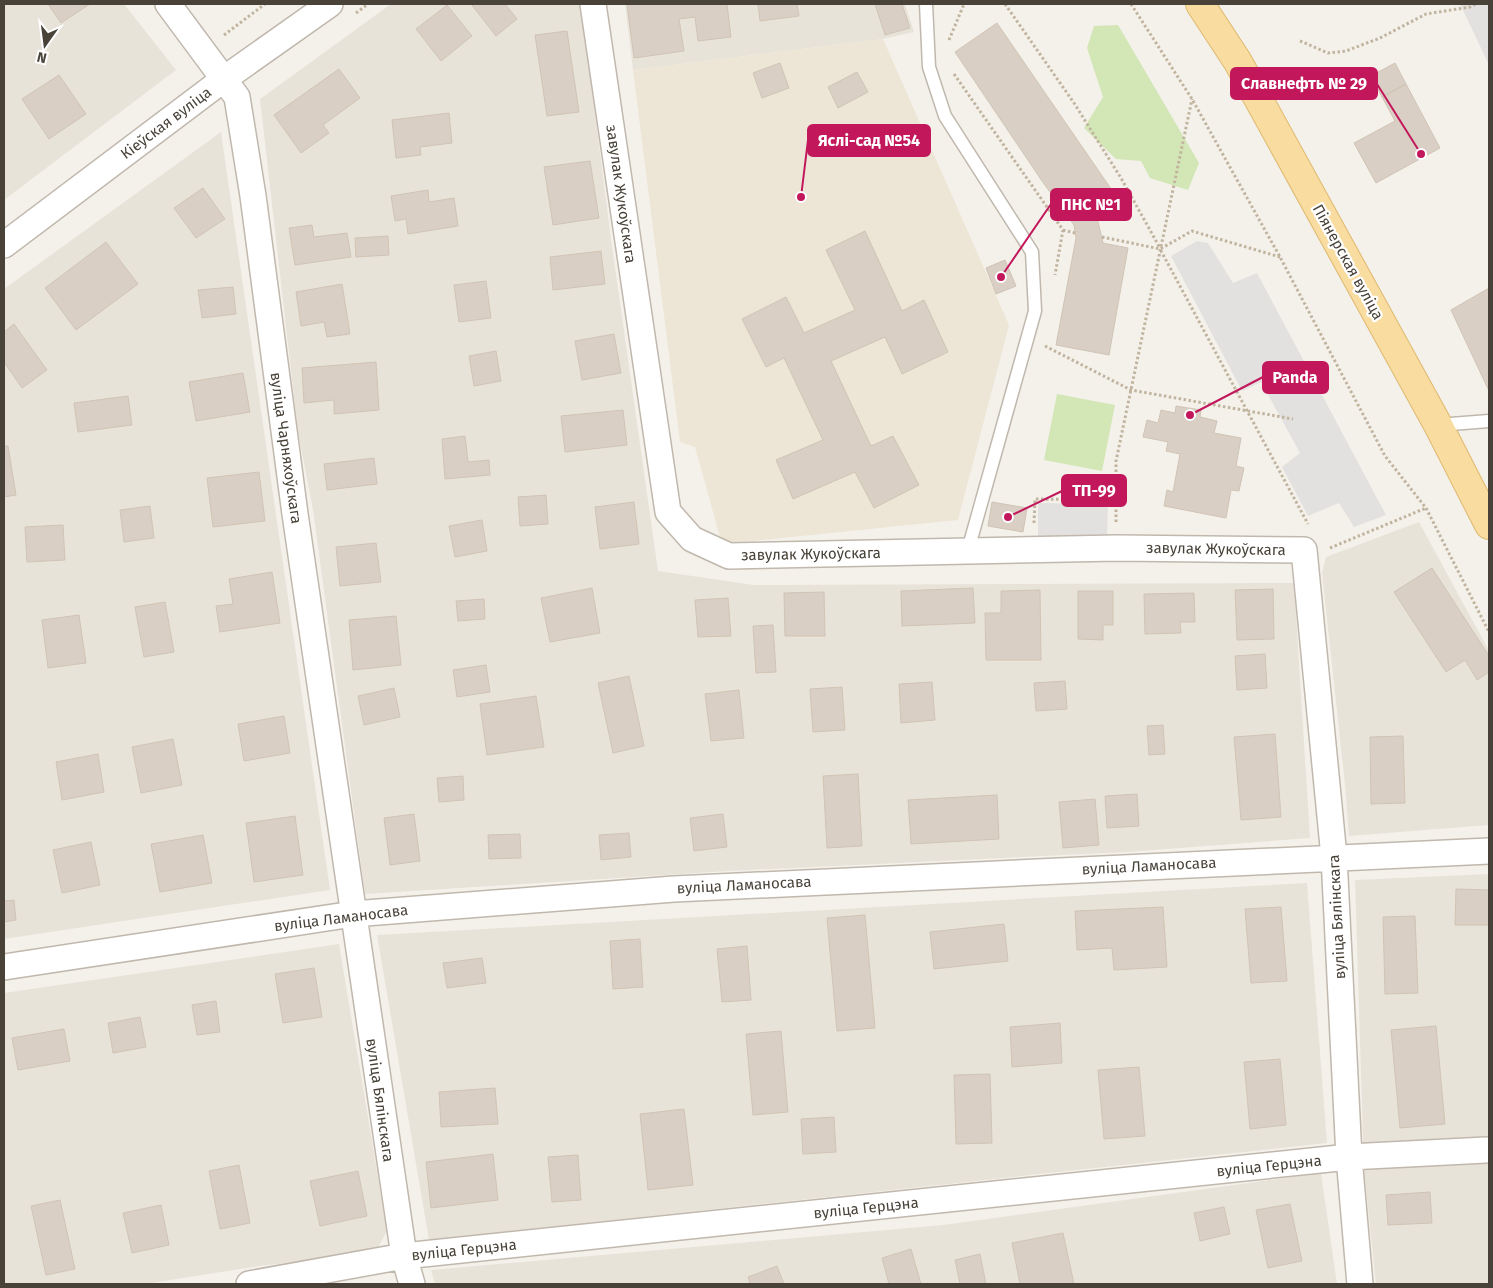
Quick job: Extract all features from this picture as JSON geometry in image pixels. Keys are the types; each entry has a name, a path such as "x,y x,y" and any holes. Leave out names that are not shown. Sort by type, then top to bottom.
{"main road":[{"name":"Піянерская вуліца","path":"1200,4 1238,62 1438,425 1489,525"}],"street":[{"name":"вуліца Чарняхоўскага","path":"168,4 237,98 253,196 293,504 353,914"},
{"name":"Кіеўская вуліца","path":"4,245 224,79 330,4"},
{"name":"завулак Жукоўскага","path":"593,4 668,512 692,540 729,556 1314,544"},
{"name":"вуліца Бялінскага","path":"1314,544 1334,857 1349,1158 1360,1284"},
{"name":"вуліца Ламаносава","path":"4,967 353,914 674,889 1489,851"},
{"name":"вуліца Бялінскага","path":"353,914 404,1256 412,1284"},
{"name":"вуліца Герцэна","path":"250,1284 404,1256 1349,1158 1486,1150"}],"lane":[{"path":"926,4 929,67 945,116 1032,252 1035,311 968,550"},
{"path":"1438,425 1489,421"}],"path":[{"path":"203,51 265,4"},
{"path":"946,49 964,4"},
{"path":"1005,4 1074,103 1111,161 1246,411 1314,544 1426,508"},
{"path":"1131,4 1192,99 1280,257 1384,456 1426,508 1489,632"},
{"path":"1300,41 1328,53 1346,51 1380,38 1426,14 1470,7 1476,4"},
{"path":"954,74 1063,230 1076,233"},
{"path":"1117,548 1116,461 1192,99"},
{"path":"1054,278 1063,230"},
{"path":"1102,237 1160,249 1192,231 1280,257"},
{"path":"1042,345 1131,390 1293,418"},
{"path":"1034,525 1035,499 1115,500"}],"shaded area":[{"path":"4,4 124,4 176,70 4,200"},
{"path":"391,4 581,4 611,239 658,571 754,585 1294,583 1310,838 1128,852 728,871 365,894 313,510 298,432 260,99"},
{"path":"625,4 905,4 914,32 883,39 633,70"},
{"path":"1460,4 1489,4 1489,65"},
{"path":"883,39 1009,325 958,520 722,544 695,447 680,442 633,70"},
{"path":"221,132 330,890 4,939 4,289"},
{"path":"1197,241 1208,243 1233,283 1257,273 1386,515 1354,527 1339,503 1308,516 1282,467 1300,453 1261,382 1242,391 1171,256"},
{"path":"1038,503 1108,504 1107,538 1038,537"},
{"path":"1419,522 1489,651 1489,825 1349,836 1322,573 1326,557"},
{"path":"1489,874 1489,1284 1376,1284 1364,1170 1355,880"},
{"path":"1307,883 1327,1143 429,1240 377,935"},
{"path":"339,944 387,1231 375,1253 259,1266 145,1284 4,1284 4,993"},
{"path":"1321,1173 1337,1284 435,1284 431,1270 943,1225"}],"green space":[{"path":"1118,25 1199,163 1188,190 1150,178 1141,161 1116,159 1084,128 1103,97 1087,48 1094,26"},
{"path":"1057,394 1115,405 1102,471 1044,460"}],"building":[{"path":"48,4 90,4 61,23"},
{"path":"471,4 505,4 517,19 496,36"},
{"path":"627,4 727,4 731,37 698,41 695,17 679,19 684,51 634,58"},
{"path":"758,4 797,4 799,16 760,21"},
{"path":"875,4 902,4 910,28 885,35"},
{"path":"447,5 472,36 441,61 416,29"},
{"path":"997,23 1118,199 1096,213 1103,243 1128,248 1109,355 1056,345 1076,238 1074,225 955,52"},
{"path":"567,31 579,112 547,116 535,35"},
{"path":"780,63 789,88 762,98 753,73"},
{"path":"1395,63 1406,84 1382,97 1371,76"},
{"path":"339,69 360,98 323,125 329,133 301,153 274,115"},
{"path":"857,72 868,92 838,108 828,87"},
{"path":"59,75 86,114 49,139 22,99"},
{"path":"1406,84 1440,148 1376,183 1354,143 1395,121 1382,97"},
{"path":"449,113 452,143 420,147 421,155 396,158 392,120"},
{"path":"590,161 599,218 553,225 544,167"},
{"path":"203,188 225,219 196,238 174,208"},
{"path":"428,190 429,202 454,198 458,226 408,234 406,219 395,221 391,196"},
{"path":"312,225 314,237 347,233 351,257 295,265 289,228"},
{"path":"865,231 902,311 924,300 948,352 902,374 885,337 831,361 871,446 893,436 919,485 874,508 855,472 793,499 776,460 823,440 784,358 766,367 742,319 786,297 804,333 855,310 826,250"},
{"path":"388,236 389,255 356,257 355,238"},
{"path":"106,242 138,284 76,330 45,288"},
{"path":"601,251 605,284 553,290 550,257"},
{"path":"1005,260 1016,286 996,294 986,268"},
{"path":"486,281 491,318 459,322 454,285"},
{"path":"342,284 350,334 327,337 324,322 301,326 296,292"},
{"path":"233,287 236,314 202,318 198,290"},
{"path":"1489,288 1489,391 1451,310"},
{"path":"14,324 47,370 22,388 4,362 4,332"},
{"path":"614,334 621,373 582,380 575,341"},
{"path":"496,351 501,381 474,386 469,356"},
{"path":"376,362 379,410 334,414 334,400 304,403 302,368"},
{"path":"243,373 250,412 196,421 189,382"},
{"path":"128,396 132,425 78,432 74,403"},
{"path":"1176,406 1201,410 1200,417 1217,421 1214,433 1241,438 1236,466 1244,468 1239,491 1231,490 1226,518 1164,506 1167,490 1173,492 1180,454 1166,451 1168,442 1143,437 1147,420 1158,423 1161,410 1175,413"},
{"path":"623,410 627,445 565,452 561,416"},
{"path":"465,436 468,462 489,460 490,475 445,479 442,439"},
{"path":"4,446 8,446 16,495 4,497"},
{"path":"374,458 377,484 327,490 324,464"},
{"path":"259,472 265,521 213,527 207,478"},
{"path":"546,495 548,524 520,526 518,497"},
{"path":"634,502 639,544 600,549 595,507"},
{"path":"992,502 1027,508 1023,532 988,526"},
{"path":"150,506 154,538 124,542 120,510"},
{"path":"482,520 487,551 455,557 449,526"},
{"path":"63,525 65,560 27,562 25,527"},
{"path":"376,543 381,582 340,586 336,547"},
{"path":"1432,568 1489,656 1489,672 1477,680 1465,660 1446,672 1394,592"},
{"path":"272,572 280,623 220,632 216,606 233,604 229,579"},
{"path":"592,588 600,633 550,642 541,598"},
{"path":"973,588 975,623 902,626 901,591"},
{"path":"1273,589 1274,639 1237,640 1235,590"},
{"path":"1040,590 1041,660 986,660 985,613 1001,613 1001,591"},
{"path":"1078,591 1113,591 1113,625 1103,625 1103,640 1078,639"},
{"path":"824,592 825,636 785,636 784,593"},
{"path":"1194,593 1195,622 1180,622 1181,633 1145,634 1144,594"},
{"path":"728,598 731,636 698,637 695,600"},
{"path":"484,599 485,619 458,621 456,601"},
{"path":"165,602 174,652 144,657 135,607"},
{"path":"79,615 86,663 48,668 42,620"},
{"path":"396,616 401,665 353,670 349,620"},
{"path":"773,625 776,672 756,673 753,626"},
{"path":"1265,654 1267,688 1237,690 1235,656"},
{"path":"486,665 490,692 457,697 453,670"},
{"path":"629,676 644,746 613,753 598,683"},
{"path":"1065,681 1067,709 1036,711 1034,683"},
{"path":"932,682 935,720 901,723 899,684"},
{"path":"842,687 845,730 813,732 810,689"},
{"path":"394,688 400,717 364,725 358,696"},
{"path":"739,690 744,738 711,741 705,694"},
{"path":"536,696 544,747 487,755 480,704"},
{"path":"284,716 290,753 244,761 238,724"},
{"path":"1163,725 1165,754 1149,755 1147,726"},
{"path":"1275,734 1281,817 1241,820 1234,737"},
{"path":"1403,736 1405,803 1371,804 1370,737"},
{"path":"173,739 182,785 141,793 132,747"},
{"path":"98,754 104,792 62,800 56,762"},
{"path":"858,774 862,846 827,848 823,776"},
{"path":"463,776 464,800 439,802 437,778"},
{"path":"1137,794 1139,826 1107,828 1105,796"},
{"path":"997,795 999,839 911,844 908,800"},
{"path":"1095,799 1099,845 1063,848 1059,802"},
{"path":"414,814 420,861 390,865 384,818"},
{"path":"723,814 727,847 694,851 690,818"},
{"path":"295,816 303,875 254,882 246,823"},
{"path":"629,833 631,857 601,860 599,835"},
{"path":"520,834 521,858 489,859 488,835"},
{"path":"203,835 212,883 160,892 151,844"},
{"path":"91,842 100,885 62,893 53,850"},
{"path":"1456,889 1489,890 1489,925 1455,925"},
{"path":"14,900 16,920 4,922 4,901"},
{"path":"1163,907 1167,967 1114,970 1112,948 1077,950 1075,911"},
{"path":"1281,907 1287,981 1251,983 1245,909"},
{"path":"865,915 875,1028 837,1031 827,918"},
{"path":"1415,916 1418,993 1385,994 1383,917"},
{"path":"1004,924 1008,961 934,969 930,932"},
{"path":"640,939 643,987 613,989 610,941"},
{"path":"747,946 751,1000 722,1002 717,949"},
{"path":"482,958 486,983 447,988 443,963"},
{"path":"314,968 322,1017 283,1023 275,974"},
{"path":"216,1001 220,1032 197,1035 192,1005"},
{"path":"140,1017 146,1047 113,1053 108,1023"},
{"path":"1060,1023 1062,1063 1012,1067 1010,1027"},
{"path":"1436,1026 1445,1124 1400,1128 1391,1030"},
{"path":"64,1029 70,1061 18,1070 12,1038"},
{"path":"781,1031 788,1112 753,1115 746,1034"},
{"path":"1280,1059 1286,1125 1250,1129 1244,1062"},
{"path":"1139,1067 1145,1136 1104,1139 1098,1070"},
{"path":"990,1074 992,1143 956,1144 954,1075"},
{"path":"495,1088 498,1124 441,1127 439,1092"},
{"path":"684,1109 693,1185 648,1190 640,1114"},
{"path":"834,1117 836,1152 803,1154 801,1119"},
{"path":"493,1154 498,1200 431,1208 426,1162"},
{"path":"578,1155 581,1200 552,1202 548,1157"},
{"path":"239,1165 250,1223 220,1229 209,1171"},
{"path":"358,1171 367,1216 320,1226 310,1181"},
{"path":"1430,1192 1432,1223 1388,1225 1386,1195"},
{"path":"60,1200 75,1269 46,1275 31,1206"},
{"path":"1290,1204 1302,1261 1268,1268 1256,1210"},
{"path":"161,1205 169,1245 132,1253 123,1213"},
{"path":"1224,1207 1230,1234 1200,1241 1194,1213"},
{"path":"1063,1233 1074,1284 1020,1284 1012,1243"},
{"path":"911,1249 921,1284 889,1284 882,1258"},
{"path":"980,1254 986,1284 960,1284 955,1260"},
{"path":"777,1266 784,1284 750,1284 748,1277"}],"place":[{"name":"Славнефть № 29","path":"1421,154"},
{"name":"Яслі-сад №54","path":"801,197"},
{"name":"ПНС №1","path":"1001,277"},
{"name":"Panda","path":"1190,415"},
{"name":"ТП-99","path":"1008,517"}]}
